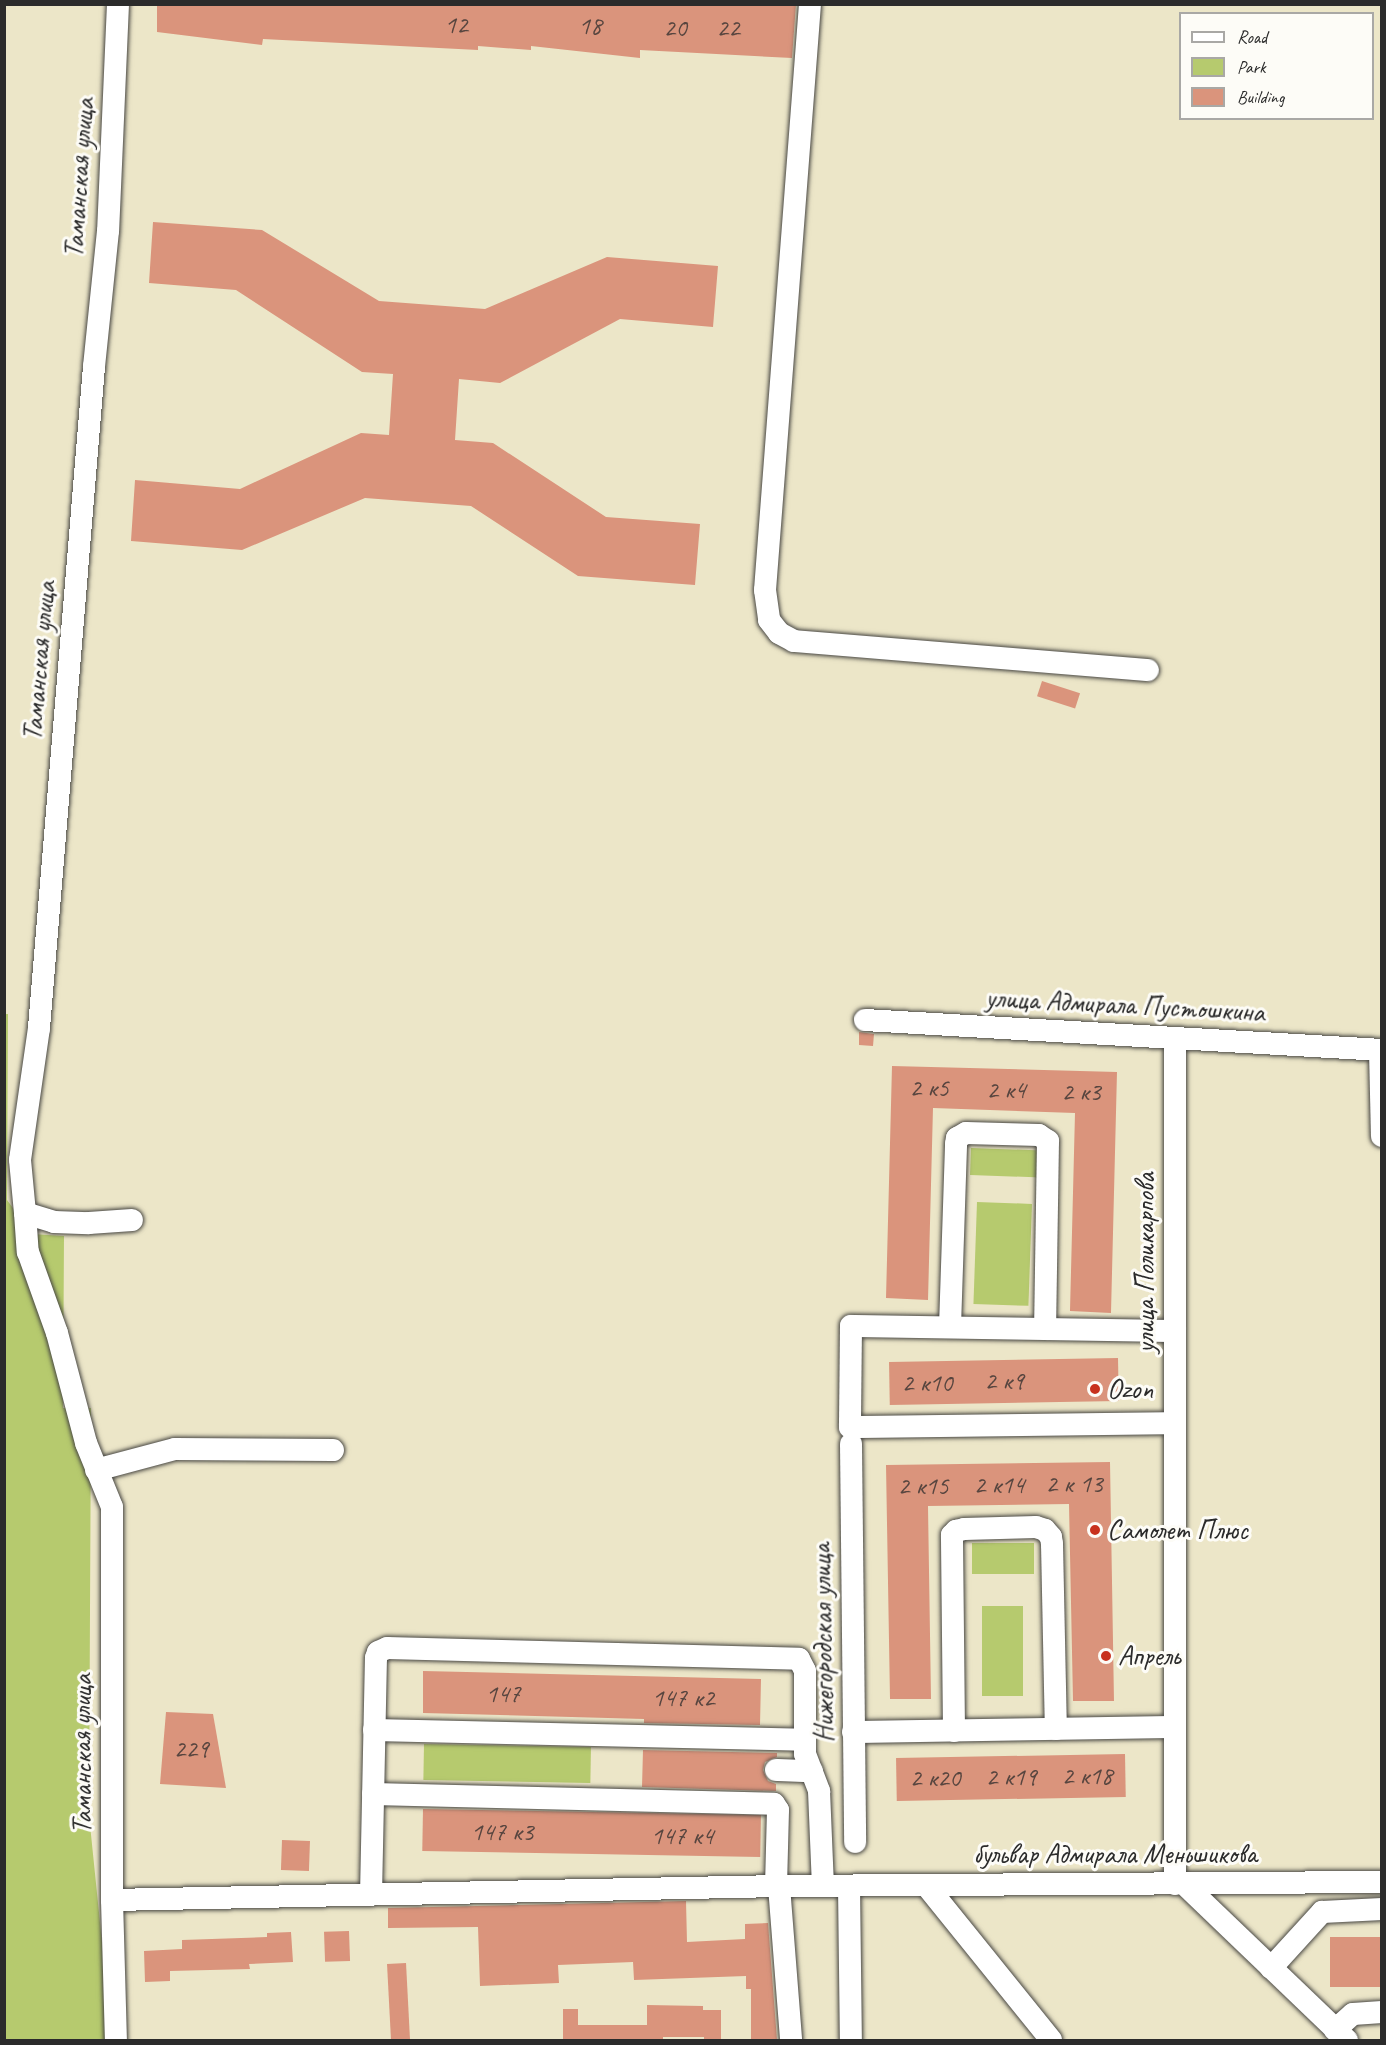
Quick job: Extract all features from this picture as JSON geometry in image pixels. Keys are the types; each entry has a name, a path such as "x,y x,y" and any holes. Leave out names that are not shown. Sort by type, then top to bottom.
{"street":[{"name":"Таманская улица","path":"116,2040 112,1900 112,1507 96,1470 57,1333 28,1252 20,1160 39,1028 94,367 108,231 118,4"},
{"path":"810,4 765,590 769,620 779,633 794,641 1148,670"},
{"name":"улица Адмирала Пустошкина","path":"865,1020 1381,1050"},
{"name":"улица Поликарпова","path":"1175,1038 1175,1727 1179,1883"},
{"path":"1381,1050 1382,1136"},
{"path":"1045,1329 1048,1141 1039,1135 966,1133 957,1138 956,1144 950,1327 1045,1329 1175,1330"},
{"path":"25,1213 54,1222 89,1223 132,1220"},
{"name":"Нижегородская улица","path":"855,1842 851,1326 950,1327"},
{"path":"851,1436 1175,1423"},
{"path":"96,1470 175,1449 333,1450"},
{"path":"954,1731 950,1542 956,1531 964,1528 1036,1527 1045,1530 1051,1536 1056,1729"},
{"path":"371,1895 376,1659 381,1648 799,1659 805,1671 804,1740 819,1791 823,1886"},
{"path":"853,1732 1175,1727"},
{"path":"374,1730 804,1740"},
{"path":"776,1770 812,1771"},
{"path":"373,1794 774,1804 778,1810 778,1886 791,2040"},
{"name":"бульвар Адмирала Меньшикова","path":"112,1900 778,1886 1382,1882"},
{"path":"1179,1883 1341,2035 1353,2014 1382,2012"},
{"path":"926,1885 1051,2040"},
{"path":"849,1886 851,2040"},
{"path":"1271,1968 1322,1912 1382,1910"}],"green space":[{"path":"5,1014 8,1014 7,1200 32,1234 64,1236 63,1408 91,1408 89,1815 112,2040 5,2040"},
{"path":"971,1148 1042,1150 1041,1177 970,1175"},
{"path":"977,1202 1032,1204 1028,1306 973,1304"},
{"path":"972,1543 1034,1543 1034,1574 972,1574"},
{"path":"982,1606 1023,1606 1023,1696 982,1696"},
{"path":"424,1744 591,1747 590,1783 423,1780"}],"building":[{"path":"157,4 796,4 792,58 640,50 640,58 531,46 531,50 478,46 478,50 263,39 262,45 157,32"},
{"path":"153,222 262,230 379,301 485,309 607,257 718,266 713,327 620,319 500,383 459,379 455,440 493,443 606,517 700,524 695,585 578,576 471,506 365,498 242,550 131,541 135,480 240,489 361,433 389,435 393,374 362,372 236,290 149,283"},
{"path":"1042,681 1080,693 1075,709 1037,696"},
{"path":"859,1032 874,1034 873,1046 859,1045"},
{"path":"892,1066 1117,1072 1111,1313 1070,1311 1075,1113 933,1108 928,1300 886,1298"},
{"path":"1118,1358 1119,1401 890,1405 889,1362"},
{"path":"1110,1462 1114,1701 1073,1701 1069,1504 928,1506 931,1699 890,1699 886,1465"},
{"path":"423,1671 761,1679 760,1725 644,1723 644,1719 423,1713"},
{"path":"166,1712 213,1714 226,1788 160,1784"},
{"path":"643,1750 777,1753 777,1757 765,1762 763,1770 768,1781 776,1784 776,1791 642,1787"},
{"path":"1125,1754 1126,1797 897,1801 896,1758"},
{"path":"423,1809 761,1815 760,1857 422,1851"},
{"path":"282,1840 310,1841 309,1871 281,1870"},
{"path":"686,1901 687,1942 745,1939 745,1924 768,1923 777,2040 751,2040 751,1989 746,1989 746,1976 634,1980 633,1962 558,1965 559,1983 480,1986 478,1927 388,1928 388,1908"},
{"path":"349,1931 350,1961 325,1962 324,1932"},
{"path":"291,1932 293,1962 249,1964 250,1969 170,1971 170,1981 145,1982 144,1951 182,1949 182,1940 267,1937 267,1933"},
{"path":"1330,1937 1382,1937 1382,1987 1330,1987"},
{"path":"406,1963 410,2040 391,2040 387,1964"},
{"path":"647,2005 703,2006 703,2010 721,2010 721,2040 704,2040 704,2037 663,2037 663,2040 563,2040 563,2009 578,2009 578,2025 647,2025"}],"place":[{"name":"Ozon","path":"1095,1389"},
{"name":"Самолет Плюс","path":"1095,1530"},
{"name":"Апрель","path":"1106,1656"}]}
